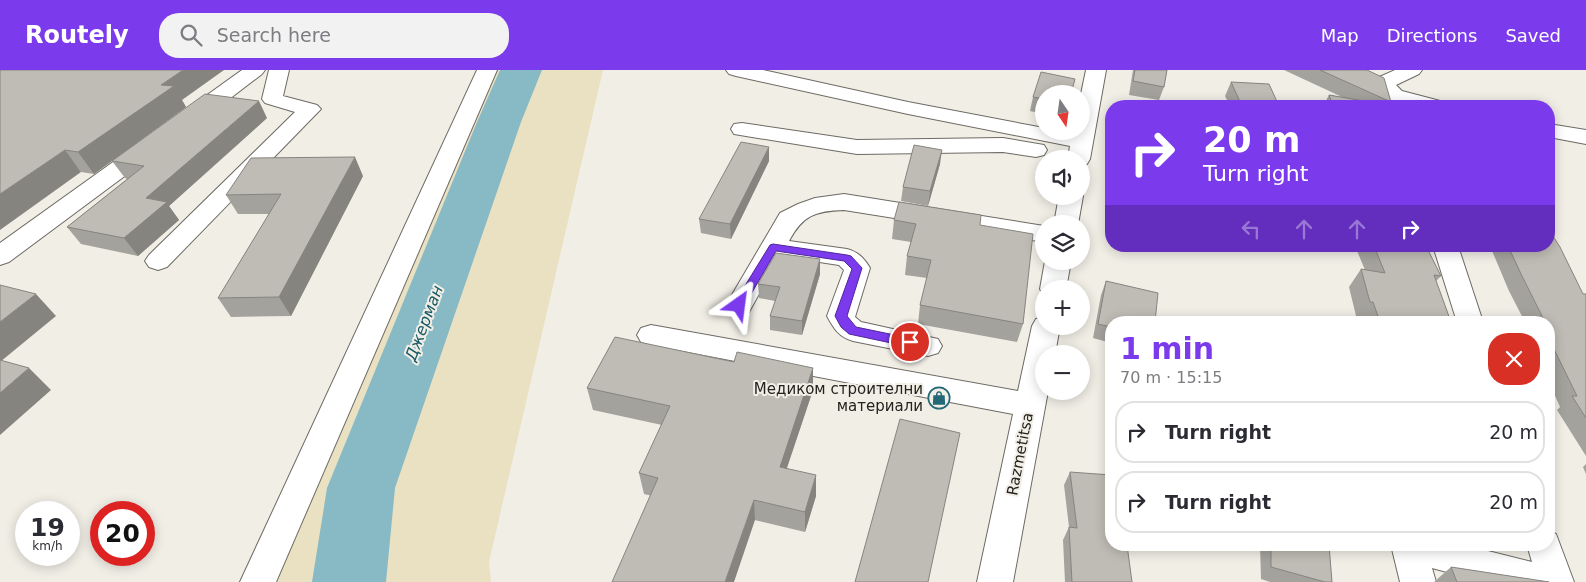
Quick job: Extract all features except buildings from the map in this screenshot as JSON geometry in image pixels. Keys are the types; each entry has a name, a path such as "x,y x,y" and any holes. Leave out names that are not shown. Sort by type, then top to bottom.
{"street":[{"path":"0,256 256,70"},
{"path":"257,100 280,70"},
{"path":"258,582 487,70"},
{"path":"736,70 908,108 1072,150"},
{"path":"1080,150 1096,70"},
{"path":"1385,90 1412,70"},
{"path":"1385,90 1418,100"},
{"path":"158,261 310,109 257,100 210,103"},
{"path":"742,129 857,147 1003,145 1058,150"},
{"path":"1555,133 1586,137"},
{"path":"739,305 789,220 806,209 823,203 844,202 1035,233"},
{"path":"773,247 847,258 857,268 841,316 845,324 853,331 928,346"},
{"path":"1447,252 1468,316"},
{"path":"651,335 1030,405"},
{"name":"Razmetitsa","path":"995,582 1044,335"},
{"path":"1410,551 1418,582"},
{"path":"1428,551 1547,582"},
{"path":"1546,551 1556,582"}],"shaded area":[{"path":"486,70 603,70 489,562 491,582 257,582"}],"waterway":[{"name":"Джерман","path":"349,582 361,488 499,122 521,70"}],"place":[{"name":"Медиком строителни материали","path":"939,398"}],"route":[{"path":"739,305 773,247 847,258 857,268 841,316 845,324 853,331 910,342"}]}
